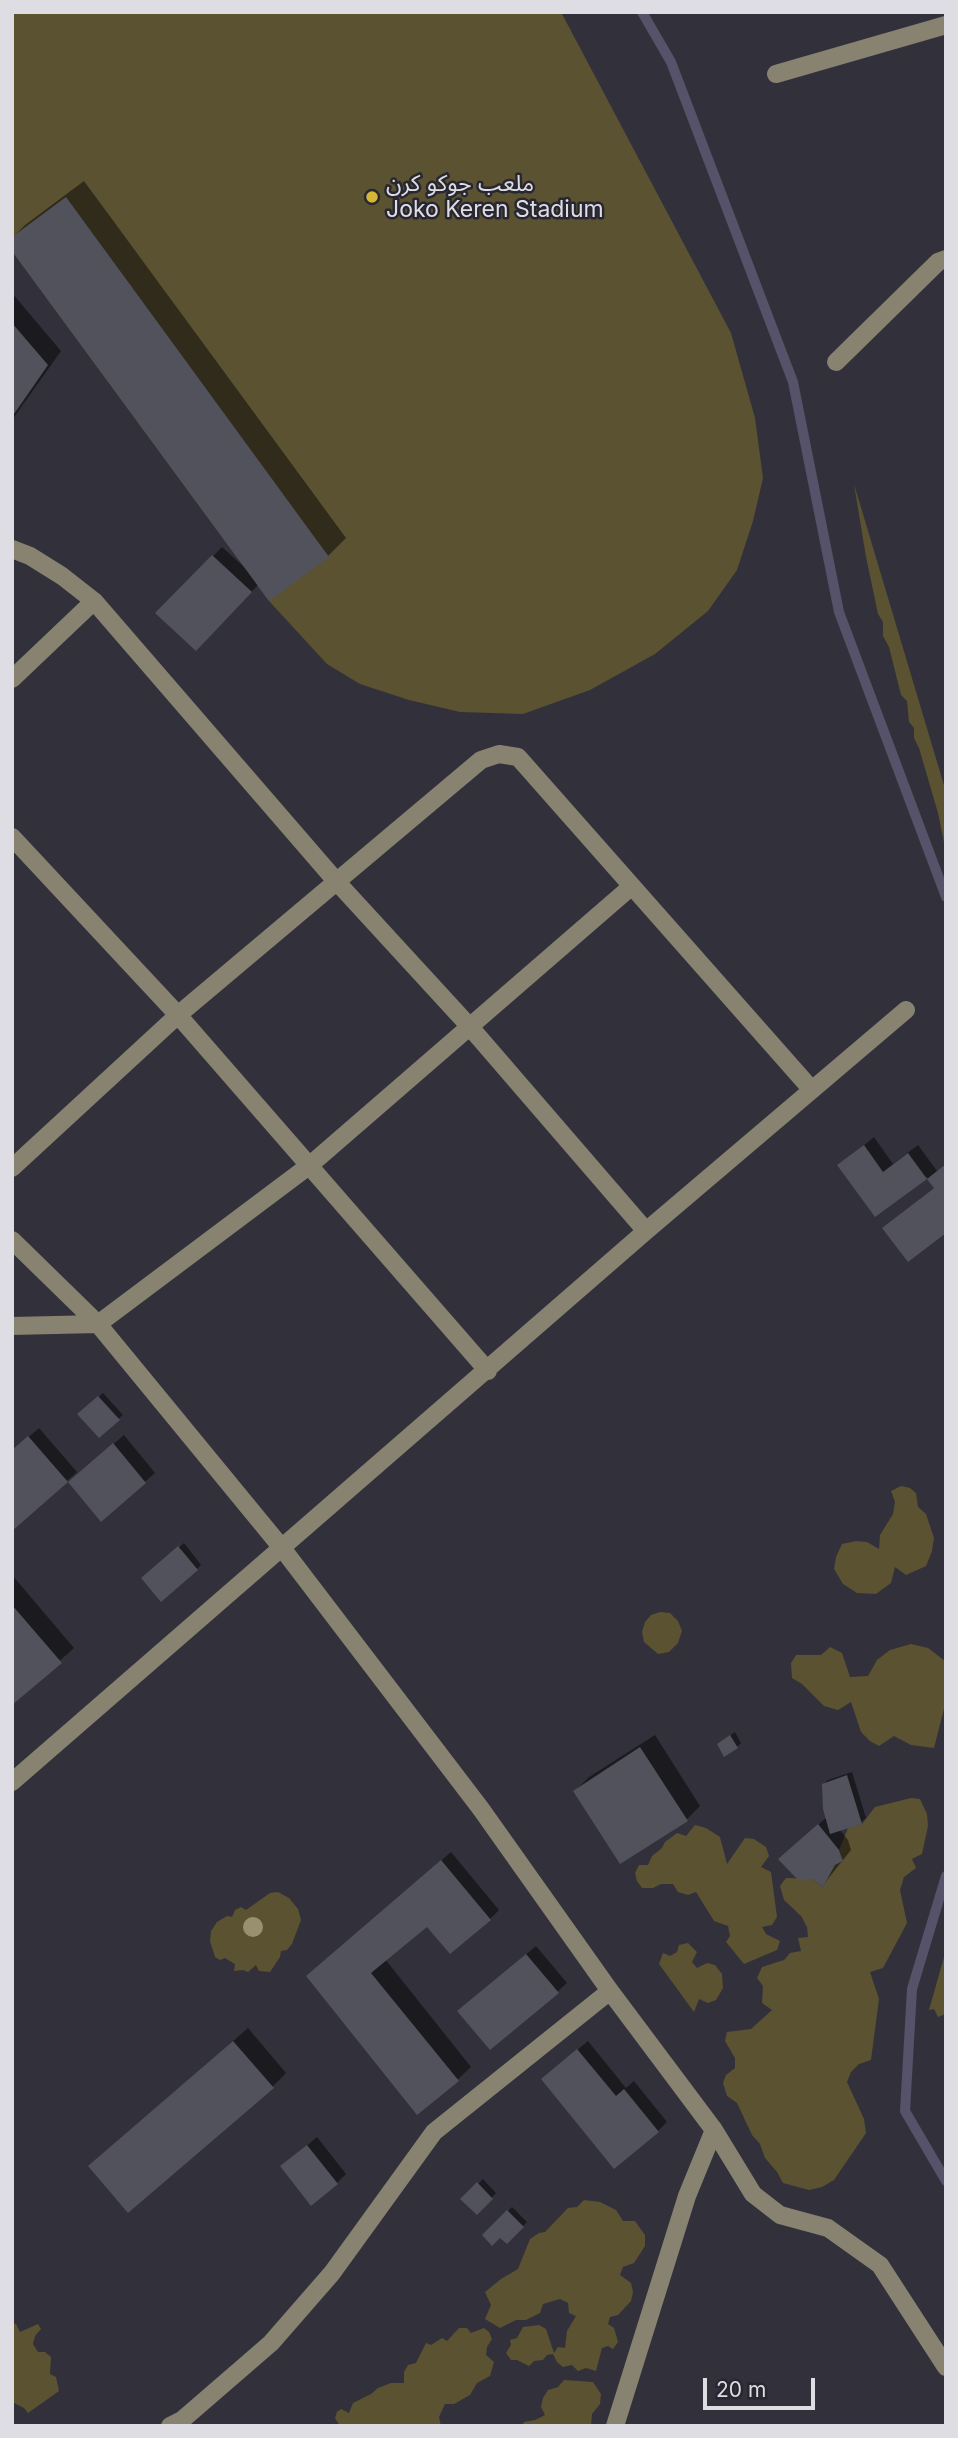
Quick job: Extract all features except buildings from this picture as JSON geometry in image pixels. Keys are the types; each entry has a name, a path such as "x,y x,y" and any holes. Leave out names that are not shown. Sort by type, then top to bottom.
{"street":[{"path":"776,74 946,25"},
{"path":"836,362 938,262 946,258"},
{"path":"12,549 30,556 62,576 94,601 336,881 470,1027 646,1231"},
{"path":"12,679 94,601"},
{"path":"12,1168 178,1014 481,760 499,754 518,758 812,1090"},
{"path":"12,836 178,1014 488,1371"},
{"path":"12,1326 98,1324 310,1165 632,886"},
{"path":"12,1782 646,1231 905,1010"},
{"path":"12,1240 98,1324 282,1548 481,1809 610,1991 714,2130 752,2194 780,2215 828,2228 880,2265 946,2367"},
{"path":"170,2426 182,2420 271,2343 332,2273 434,2132 610,1991"},
{"path":"615,2426 687,2196 714,2130"}],"shaded area":[{"path":"12,12 561,12 731,333 755,418 763,478 753,521 737,570 708,611 655,654 590,690 523,714 460,712 409,700 360,684 327,664 269,601 12,251"},
{"path":"854,484 946,792 946,852 938,813 914,738 914,728 909,722 907,701 901,695 889,647 883,636 883,622 878,614 866,557"},
{"path":"901,1486 916,1493 918,1507 926,1514 934,1538 926,1566 906,1575 895,1567 891,1583 876,1594 857,1593 843,1584 834,1569 836,1557 842,1544 856,1541 867,1542 879,1549 880,1535 893,1514 895,1502 891,1491"},
{"path":"670,1613 678,1621 682,1631 678,1643 669,1652 658,1654 644,1642 642,1632 651,1615"},
{"path":"911,1644 928,1648 945,1661 946,1701 934,1748 911,1745 894,1736 879,1746 861,1732 851,1702 838,1710 824,1706 792,1678 791,1663 796,1655 821,1655 830,1647 842,1653 850,1677 868,1676 877,1660 890,1650"},
{"path":"911,1798 920,1799 927,1814 928,1826 922,1854 912,1859 916,1868 904,1877 900,1890 907,1923 883,1968 870,1972 879,1999 871,2060 859,2064 851,2072 847,2082 864,2119 866,2133 834,2180 809,2190 783,2183 765,2158 737,2103 727,2096 723,2083 726,2075 735,2068 735,2058 725,2041 727,2032 751,2029 772,2010 762,2003 763,1986 757,1978 762,1967 784,1960 790,1953 801,1951 798,1938 808,1937 807,1927 801,1916 784,1900 780,1886 786,1878 812,1879 823,1887 835,1865 843,1861 839,1850 848,1828 862,1824 875,1807"},
{"path":"695,1825 720,1837 727,1864 745,1838 754,1839 766,1847 769,1856 761,1867 771,1872 777,1917 772,1925 762,1927 766,1934 780,1941 777,1950 744,1964 726,1942 730,1936 728,1926 714,1921 696,1892 688,1895 678,1892 673,1884 642,1888 637,1881 635,1873 639,1865 648,1865 652,1856 665,1842 677,1833 686,1836"},
{"path":"278,1892 289,1898 298,1909 301,1920 292,1944 287,1950 281,1951 270,1972 259,1971 256,1965 248,1972 234,1971 235,1964 225,1958 220,1960 215,1957 210,1941 211,1931 217,1922 227,1916 232,1917 235,1910 241,1907 246,1910 270,1893"},
{"path":"688,1943 697,1952 692,1962 697,1968 707,1963 715,1965 722,1974 723,1988 716,2000 708,2003 699,1999 694,2012 659,1964 663,1953 670,1956 677,1952 679,1945"},
{"path":"946,1950 946,2014 938,2017 934,2009 929,2010"},
{"path":"584,2200 600,2202 616,2210 623,2221 635,2221 645,2235 645,2246 634,2263 623,2267 620,2275 631,2283 633,2292 631,2301 618,2315 610,2317 608,2324 614,2328 618,2342 613,2349 608,2346 602,2348 596,2371 586,2368 578,2371 572,2365 563,2367 553,2354 547,2355 543,2360 534,2361 529,2366 511,2360 506,2353 511,2345 510,2340 517,2338 523,2327 539,2325 546,2329 554,2353 558,2347 565,2348 567,2331 576,2316 569,2313 568,2303 560,2299 543,2304 540,2313 526,2320 516,2320 500,2328 485,2319 491,2305 485,2292 518,2269 530,2239 545,2232 568,2208 577,2207"},
{"path":"12,2323 16,2324 20,2332 38,2324 41,2329 33,2344 38,2352 45,2352 51,2357 50,2374 56,2377 59,2391 28,2413 12,2402"},
{"path":"459,2328 467,2328 471,2333 484,2328 489,2332 492,2339 486,2355 494,2362 490,2376 477,2383 470,2395 454,2404 445,2404 439,2417 441,2426 340,2426 335,2418 337,2412 341,2409 349,2413 353,2403 378,2388 391,2383 404,2383 404,2372 408,2365 416,2363 426,2343 431,2345 442,2338 447,2341"},
{"path":"564,2380 593,2382 601,2394 600,2404 592,2414 591,2426 522,2426 524,2422 545,2415 541,2407 543,2398 548,2390 558,2387"}],"waterway":[{"path":"642,12 671,62 793,382 839,612 946,897"},
{"path":"946,1876 912,1989 905,2111 946,2181"}],"place":[{"name":"ملعب جوكو كرن Joko Keren Stadium","path":"372,197"}]}
